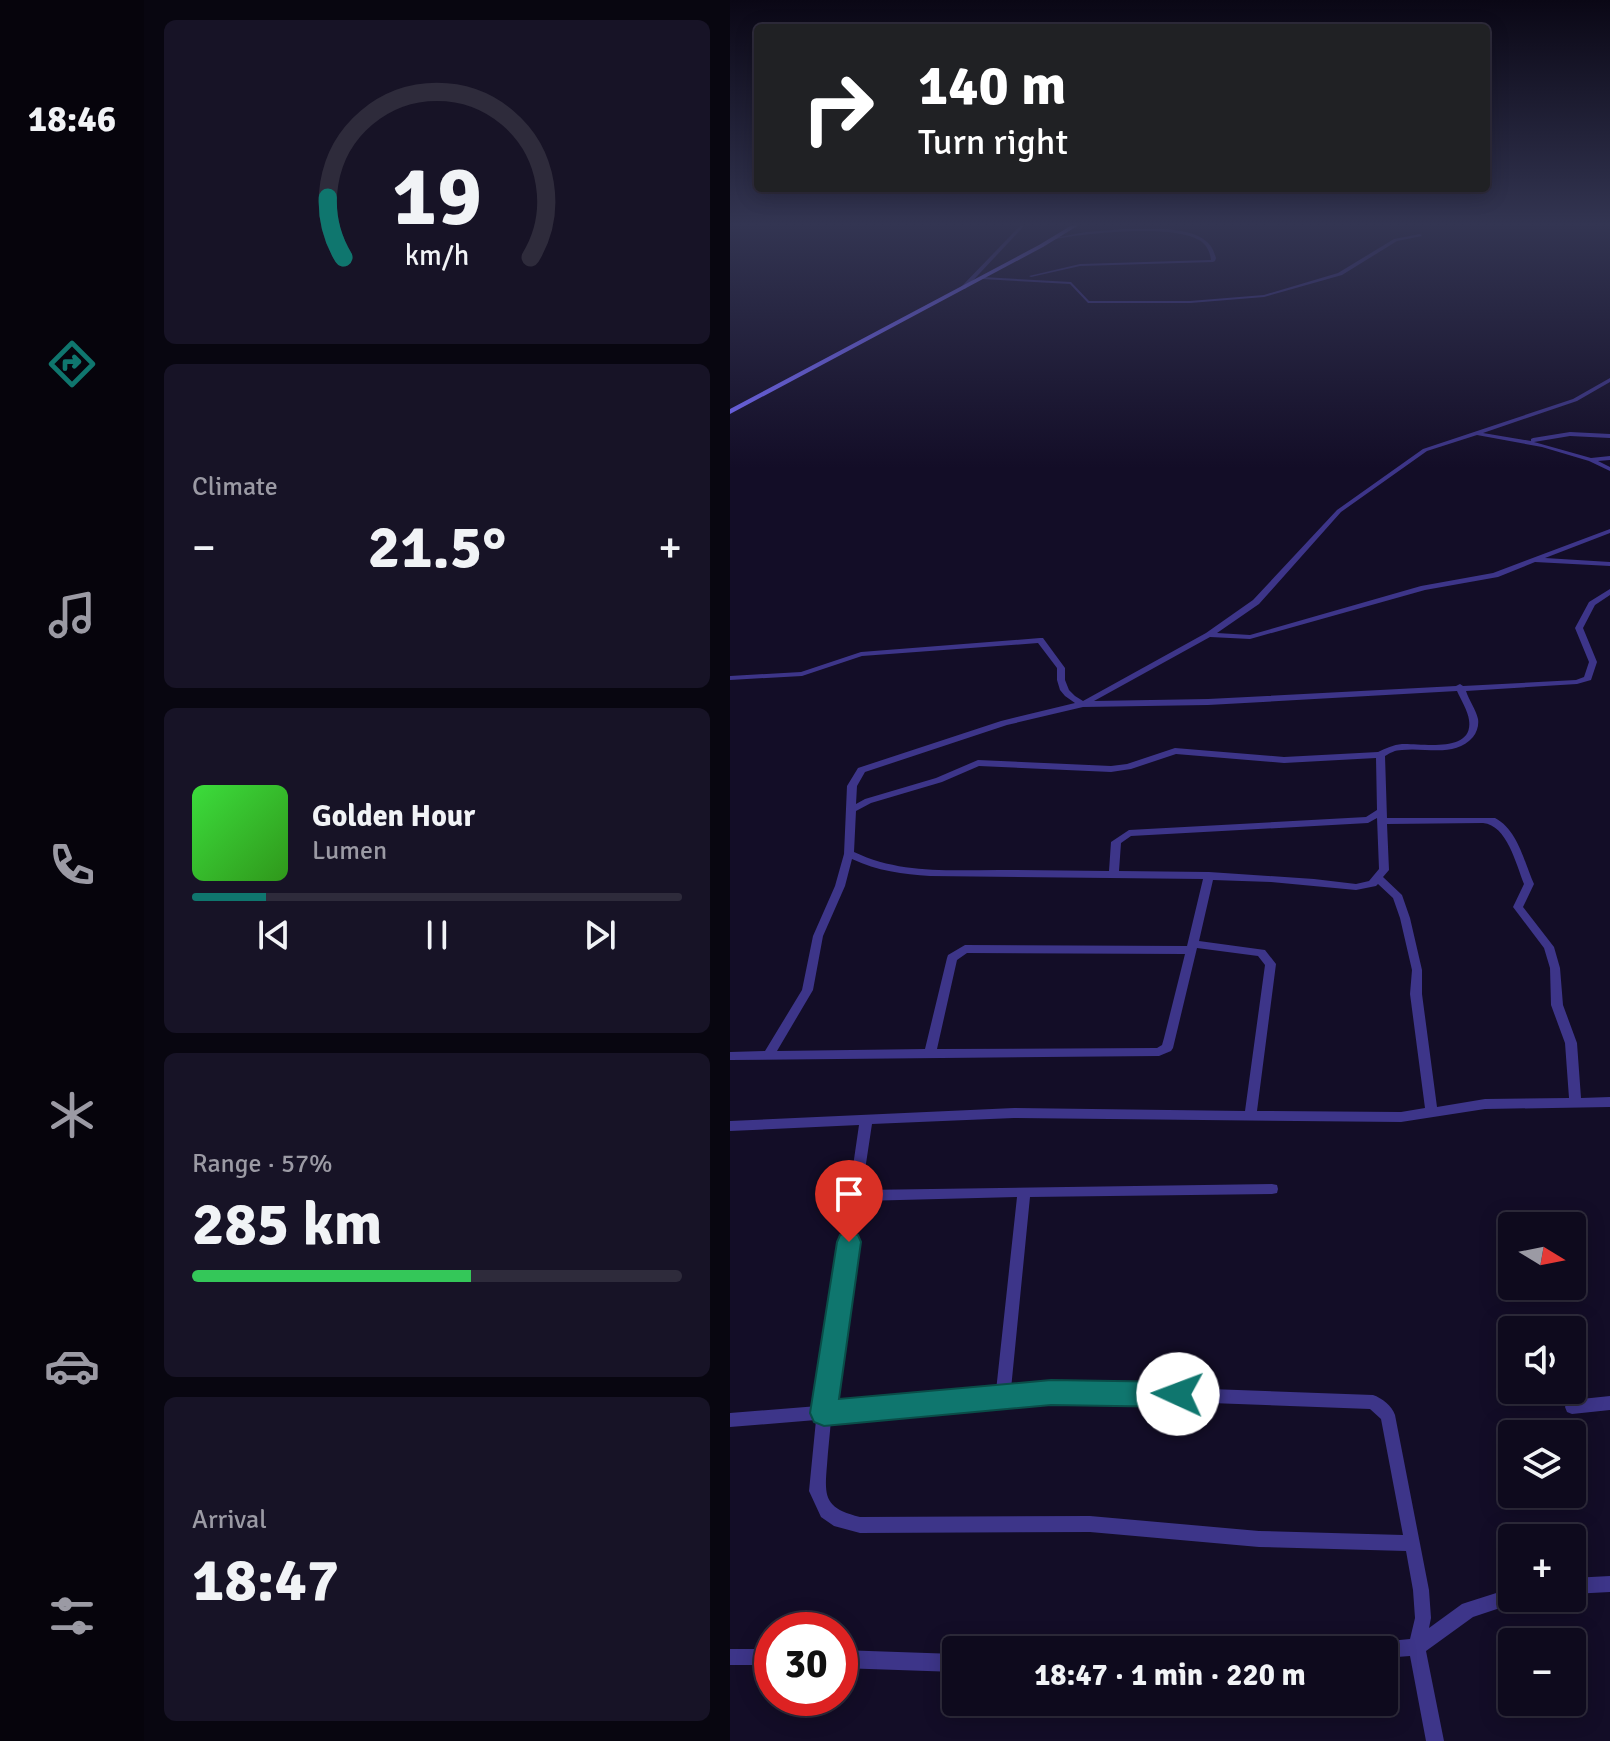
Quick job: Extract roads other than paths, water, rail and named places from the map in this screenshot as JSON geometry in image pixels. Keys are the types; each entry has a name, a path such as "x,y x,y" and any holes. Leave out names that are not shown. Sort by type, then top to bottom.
{"main road":[{"path":"730,412 929,306"}],"street":[{"path":"768,1055 807,990 818,936 840,886 849,854 852,786 857,774 867,765 1083,704 1209,635 1256,602 1339,511 1425,450 1583,397 1610,381"},
{"path":"1478,434 1524,441 1591,460 1610,469"},
{"path":"1524,441 1570,434 1610,436"},
{"path":"1591,460 1610,458"},
{"path":"1209,635 1250,637 1424,588 1495,575 1610,531"},
{"path":"1532,560 1610,564"},
{"path":"730,678 802,674 861,654 1040,640 1061,668 1059,678 1066,694 1083,704 1208,702 1577,682 1588,678 1593,662 1579,628 1592,604 1610,591"},
{"path":"851,810 868,801 939,780 978,763 1111,769 1128,767 1175,751 1284,760 1380,755 1390,749 1445,748 1468,739 1474,721 1460,687"},
{"path":"849,854 881,867 959,873 1209,875 1356,887 1379,879 1384,870 1380,755"},
{"path":"1114,876 1116,842 1129,833 1368,820 1383,816 1495,821 1507,832 1529,884 1518,907 1549,947 1555,968 1557,1005 1571,1043 1575,1101"},
{"path":"730,1056 1159,1052 1167,1048 1170,1038 1209,875"},
{"path":"1379,879 1398,897 1417,970 1416,994 1432,1113"},
{"path":"930,1054 952,958 965,949 1193,947 1261,953 1271,964 1250,1115"},
{"path":"730,1126 1014,1113 1401,1117 1485,1104 1610,1102"},
{"path":"866,1120 824,1413 817,1491 827,1511 840,1520 860,1525 1090,1524 1259,1539 1411,1543"},
{"path":"855,1196 1272,1189"},
{"path":"1003,1395 1024,1192"},
{"path":"730,1420 1075,1391 1373,1402 1388,1415 1421,1590 1423,1618 1417,1647 1435,1741"},
{"path":"1572,1407 1610,1403"},
{"path":"1586,1585 1610,1584"},
{"path":"1398,1648 1417,1647 1468,1610 1498,1600"},
{"path":"730,1657 754,1657"},
{"path":"858,1660 942,1663"}]}
